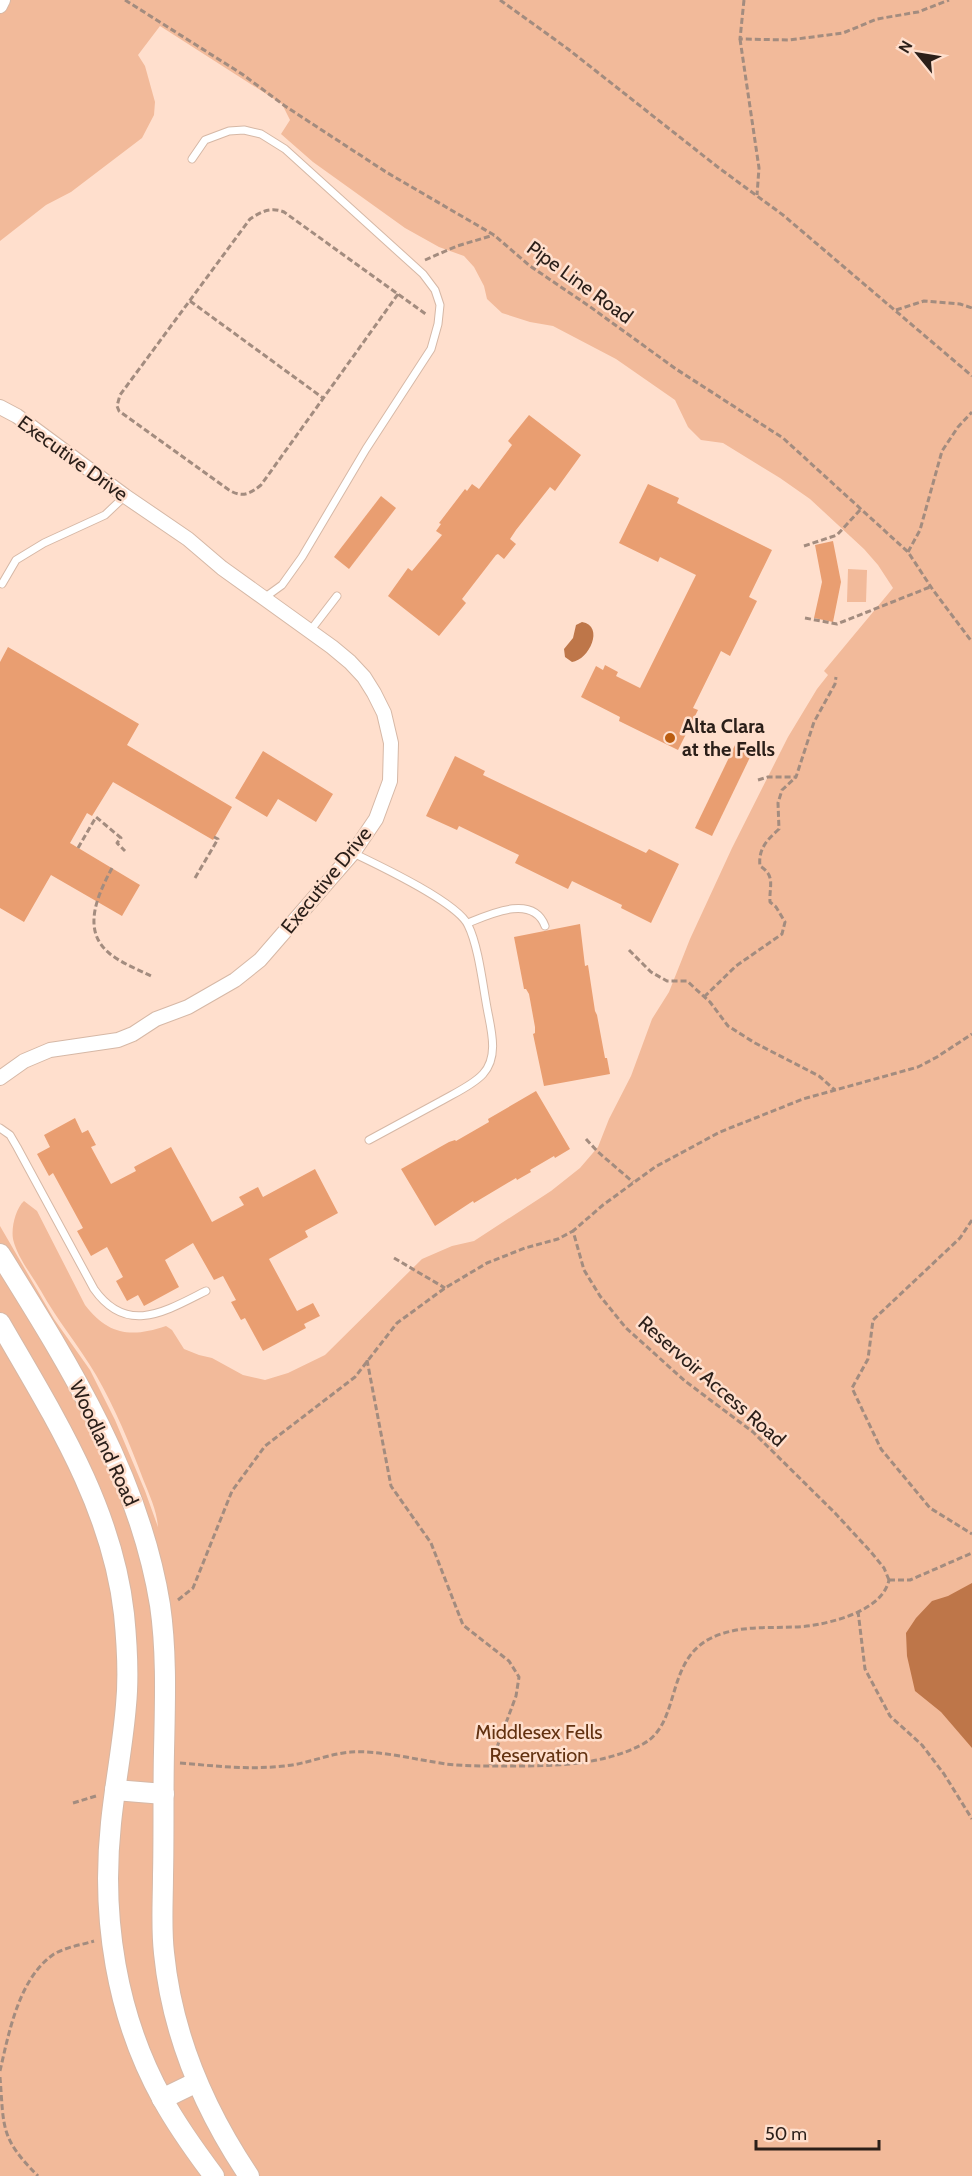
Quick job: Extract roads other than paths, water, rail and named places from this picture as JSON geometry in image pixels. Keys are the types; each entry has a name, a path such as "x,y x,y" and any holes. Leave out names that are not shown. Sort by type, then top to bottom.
{"main road":[{"name":"Woodland Road","path":"0,1254 53,1340 94,1414 132,1497 155,1578 160,1607 165,1678 162,1921 164,1953 178,2027 187,2059 211,2112 249,2176"},
{"name":"Woodland Road","path":"0,1323 78,1460 104,1523 117,1569 124,1615 128,1673 127,1703 108,1852 111,1937 133,2030 162,2099 214,2176"},
{"path":"115,1790 164,1794"},
{"path":"162,2099 197,2082"}],"street":[{"path":"0,6 3,0"},
{"name":"Executive Drive","path":"0,407 17,416 125,496 188,539 222,568 350,662 364,677 384,713 391,743 390,781 376,819 353,852 260,960 235,980 188,1007 156,1019 133,1034 118,1040 50,1050 24,1060 0,1078"}],"lane":[{"path":"192,159 205,140 216,135 237,130 261,134 285,149 430,281 440,300 434,342 426,357 369,443 302,557 282,585 264,598"},
{"path":"2,584 16,560 44,543 105,515 125,496"},
{"path":"310,631 337,596"},
{"path":"353,852 406,878 452,909 468,923 490,1021 492,1061 483,1075 457,1092 369,1140"},
{"path":"468,923 489,914 527,908 537,913 545,926"},
{"path":"0,1128 10,1135 94,1289 108,1305 117,1312 148,1316 161,1313 206,1291"}],"place":[{"name":"Alta Clara at the Fells","path":"670,738"}],"park label":[{"name":"Middlesex Fells Reservation","path":"539,1744"}]}
